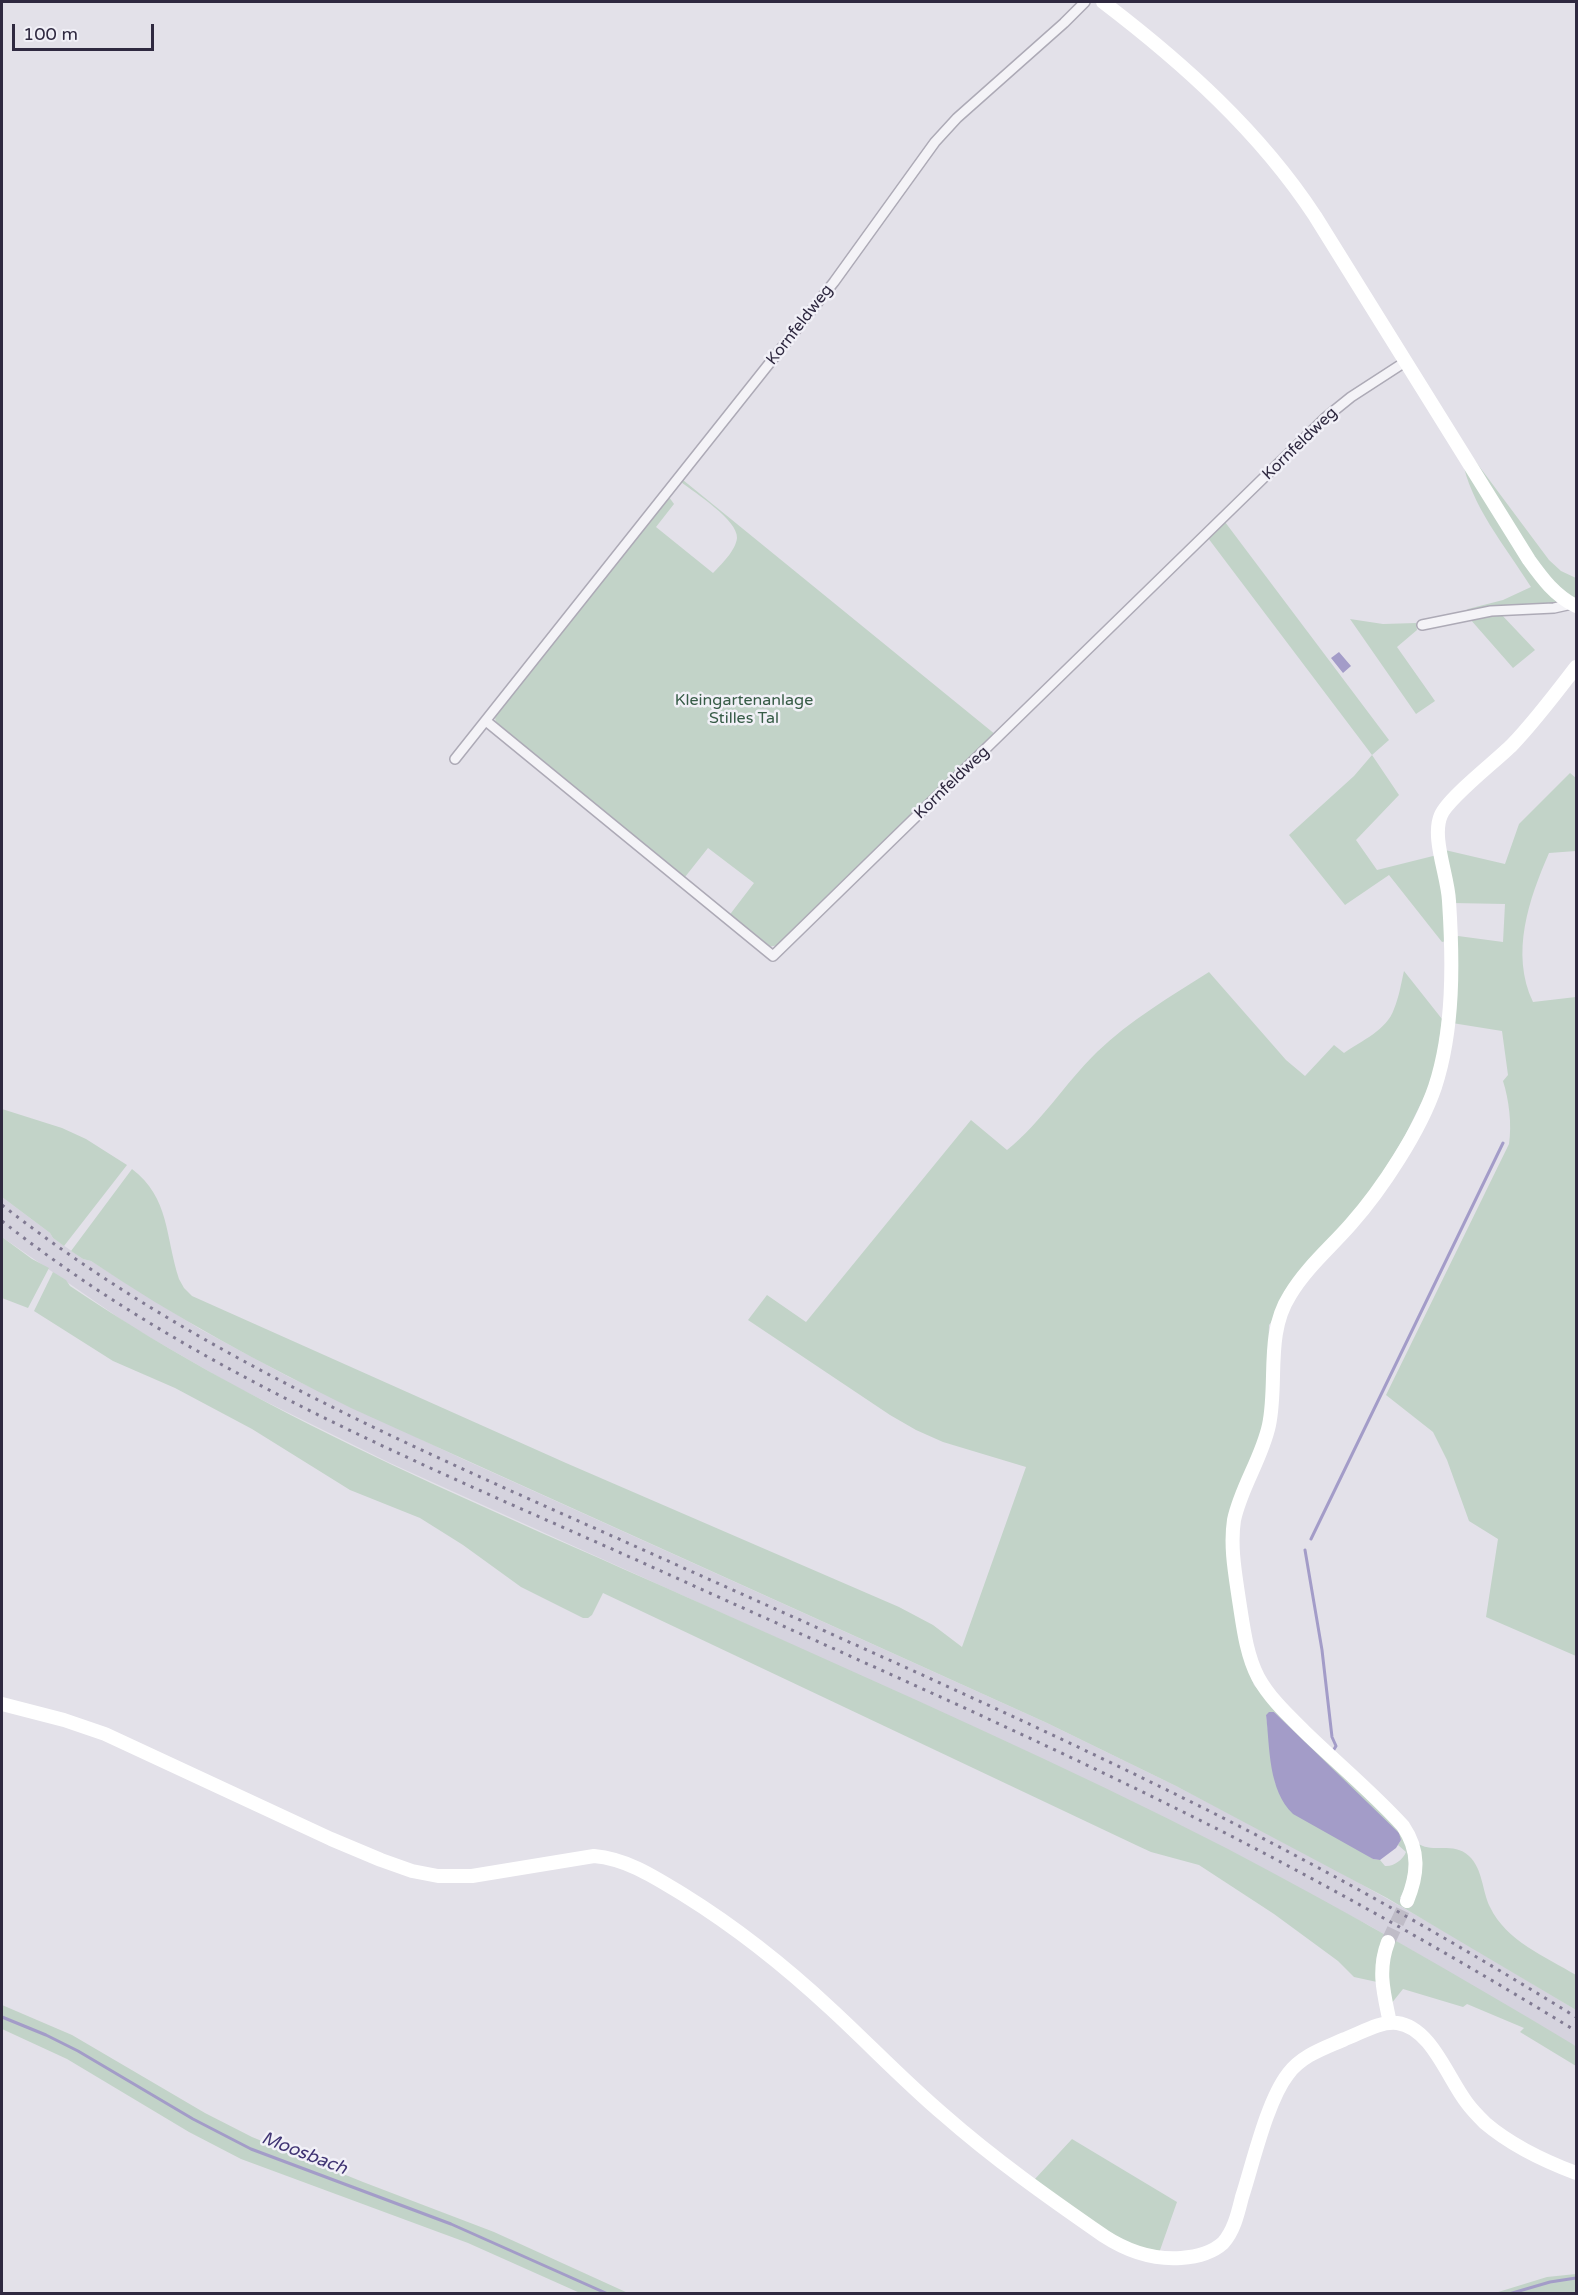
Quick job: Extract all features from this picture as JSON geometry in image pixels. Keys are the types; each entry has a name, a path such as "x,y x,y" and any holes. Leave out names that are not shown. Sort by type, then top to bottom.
{"street":[{"name":"Kornfeldweg","path":"455,759 834,282 935,142 957,118 1085,2"},
{"path":"1103,2 1184,67 1232,113 1271,156 1315,216 1529,560 1551,588 1574,605"},
{"name":"Kornfeldweg","path":"486,721 773,956 1325,418 1351,397 1405,362"},
{"path":"1422,625 1491,611 1574,605"},
{"path":"1407,1901 1417,1865 1409,1834 1395,1817 1278,1705 1253,1667 1244,1629 1234,1564 1232,1538 1235,1515 1268,1428 1272,1401 1275,1337 1282,1309 1302,1277 1355,1220 1391,1169 1426,1107 1442,1063 1447,1029 1450,933 1449,898 1439,842 1439,820 1447,805 1515,742 1576,667"},
{"path":"2,1704 74,1724 126,1742 331,1839 412,1871 438,1876 472,1876 594,1856 614,1858 630,1864 693,1901 778,1963 820,1999 941,2113 982,2147 1104,2236 1123,2247 1144,2254 1164,2258 1184,2258 1211,2251 1224,2242 1236,2219 1271,2108 1289,2073 1301,2060 1318,2051 1390,2023 1406,2025 1421,2036 1436,2054 1467,2103 1496,2132 1532,2154 1576,2174"},
{"path":"1388,1942 1382,1961 1381,1976 1390,2023"}],"shaded area":[{"path":"1339,652 1351,666 1343,673 1331,658"},
{"path":"2,1197 83,1259 91,1261 200,1329 289,1377 465,1460 1047,1723 1313,1857 1453,1936 1576,2010 1576,2047 1370,1926 1161,1816 980,1730 390,1463 236,1387 132,1327 2,1237"},
{"path":"1274,1712 1399,1833 1401,1840 1396,1848 1380,1860 1373,1859 1293,1814 1279,1793 1275,1781 1266,1715"}],"green space":[{"path":"1470,454 1549,560 1561,571 1576,578 1576,601 1544,573"},
{"path":"1462,458 1558,602 1554,606 1464,613 1468,609 1503,600 1531,587 1481,509 1466,475"},
{"name":"Kleingartenanlage Stilles Tal","path":"683,480 996,735 780,945 767,947 728,917 754,883 708,848 685,877 723,908 721,909 496,724 495,717 498,711 669,497 674,504 656,527 713,573 728,557 737,538 731,523 715,507 681,482"},
{"path":"1225,522 1389,740 1372,755 1208,538"},
{"path":"1500,613 1535,650 1513,668 1470,619"},
{"path":"1350,619 1383,624 1416,623 1417,630 1397,647 1435,701 1416,714"},
{"path":"1372,755 1399,795 1356,840 1377,870 1437,855 1443,885 1446,941 1442,942 1389,875 1345,905 1289,835 1354,776"},
{"path":"1570,773 1576,778 1576,851 1549,853 1529,907 1523,945 1523,965 1526,983 1533,1002 1576,997 1576,1656 1486,1617 1498,1539 1469,1521 1447,1460 1433,1432 1386,1395 1509,1144 1510,1136 1507,1096 1503,1081 1508,1075 1502,1031 1452,1023 1455,940 1458,936 1503,942 1505,904 1453,903 1445,850 1505,864 1519,824"},
{"path":"1404,971 1442,1019 1437,1060 1427,1091 1405,1136 1375,1185 1269,1325 1264,1427 1234,1503 1245,1660 1254,1685 1272,1706 1400,1829 1412,1857 1405,1888 1400,1898 1411,1903 1418,1887 1420,1867 1417,1843 1430,1848 1450,1848 1463,1852 1474,1861 1487,1901 1497,1919 1506,1929 1516,1939 1540,1955 1576,1975 1576,2010 1387,1898 1176,1786 1047,1723 351,1408 219,1339 71,1251 132,1169 144,1180 160,1205 179,1279 192,1296 566,1463 899,1607 933,1625 962,1647 1026,1467 943,1442 916,1430 748,1320 767,1295 806,1322 971,1120 1007,1150 1020,1139 1085,1064 1110,1040 1151,1009 1209,972 1286,1060 1305,1076 1334,1045 1344,1053 1386,1023 1396,1004","holes":["1274,1712 1401,1840 1398,1845 1406,1852 1405,1855 1394,1864 1385,1866 1275,1783 1266,1715"]},
{"path":"2,1109 62,1128 86,1139 127,1165 64,1246 2,1197"},
{"path":"2,1237 32,1259 49,1268 28,1308 2,1298"},
{"path":"53,1272 66,1280 70,1286 148,1336 228,1382 392,1465 980,1729 1228,1849 1403,1945 1574,2045 1576,2047 1576,2066 1520,2032 1524,2028 1467,2004 1463,2007 1403,1989 1391,2004 1381,1942 1376,1960 1377,1982 1354,1977 1338,1961 1274,1914 1199,1865 1151,1852 603,1593 592,1615 583,1618 521,1587 463,1545 420,1518 350,1490 252,1429 175,1388 113,1361 34,1311"},
{"path":"2,2005 72,2035 205,2113 252,2137 494,2232 628,2293 580,2293 468,2243 241,2159 189,2132 67,2059 2,2029"},
{"path":"1072,2139 1177,2202 1159,2253 1124,2244 1034,2180"},
{"path":"1576,2274 1576,2293 1495,2293 1547,2277"}],"waterway":[{"path":"1311,1539 1503,1143"},
{"path":"1305,1550 1322,1650 1332,1737 1336,1746 1333,1751"},
{"name":"Moosbach","path":"2,2017 78,2051 193,2119 251,2149 451,2224 608,2294"},
{"name":"Moosbach","path":"1509,2294 1550,2282 1576,2278"}],"tunnel":[{"path":"1388,1942 1407,1901"}],"railway":[{"path":"2,1205 79,1262 160,1313 243,1361 328,1405 414,1447 863,1648 1110,1762 1274,1844 1477,1957 1576,2017"},
{"path":"2,1221 77,1276 156,1327 320,1416 1093,1768 1235,1838 1365,1908 1576,2031"}]}
